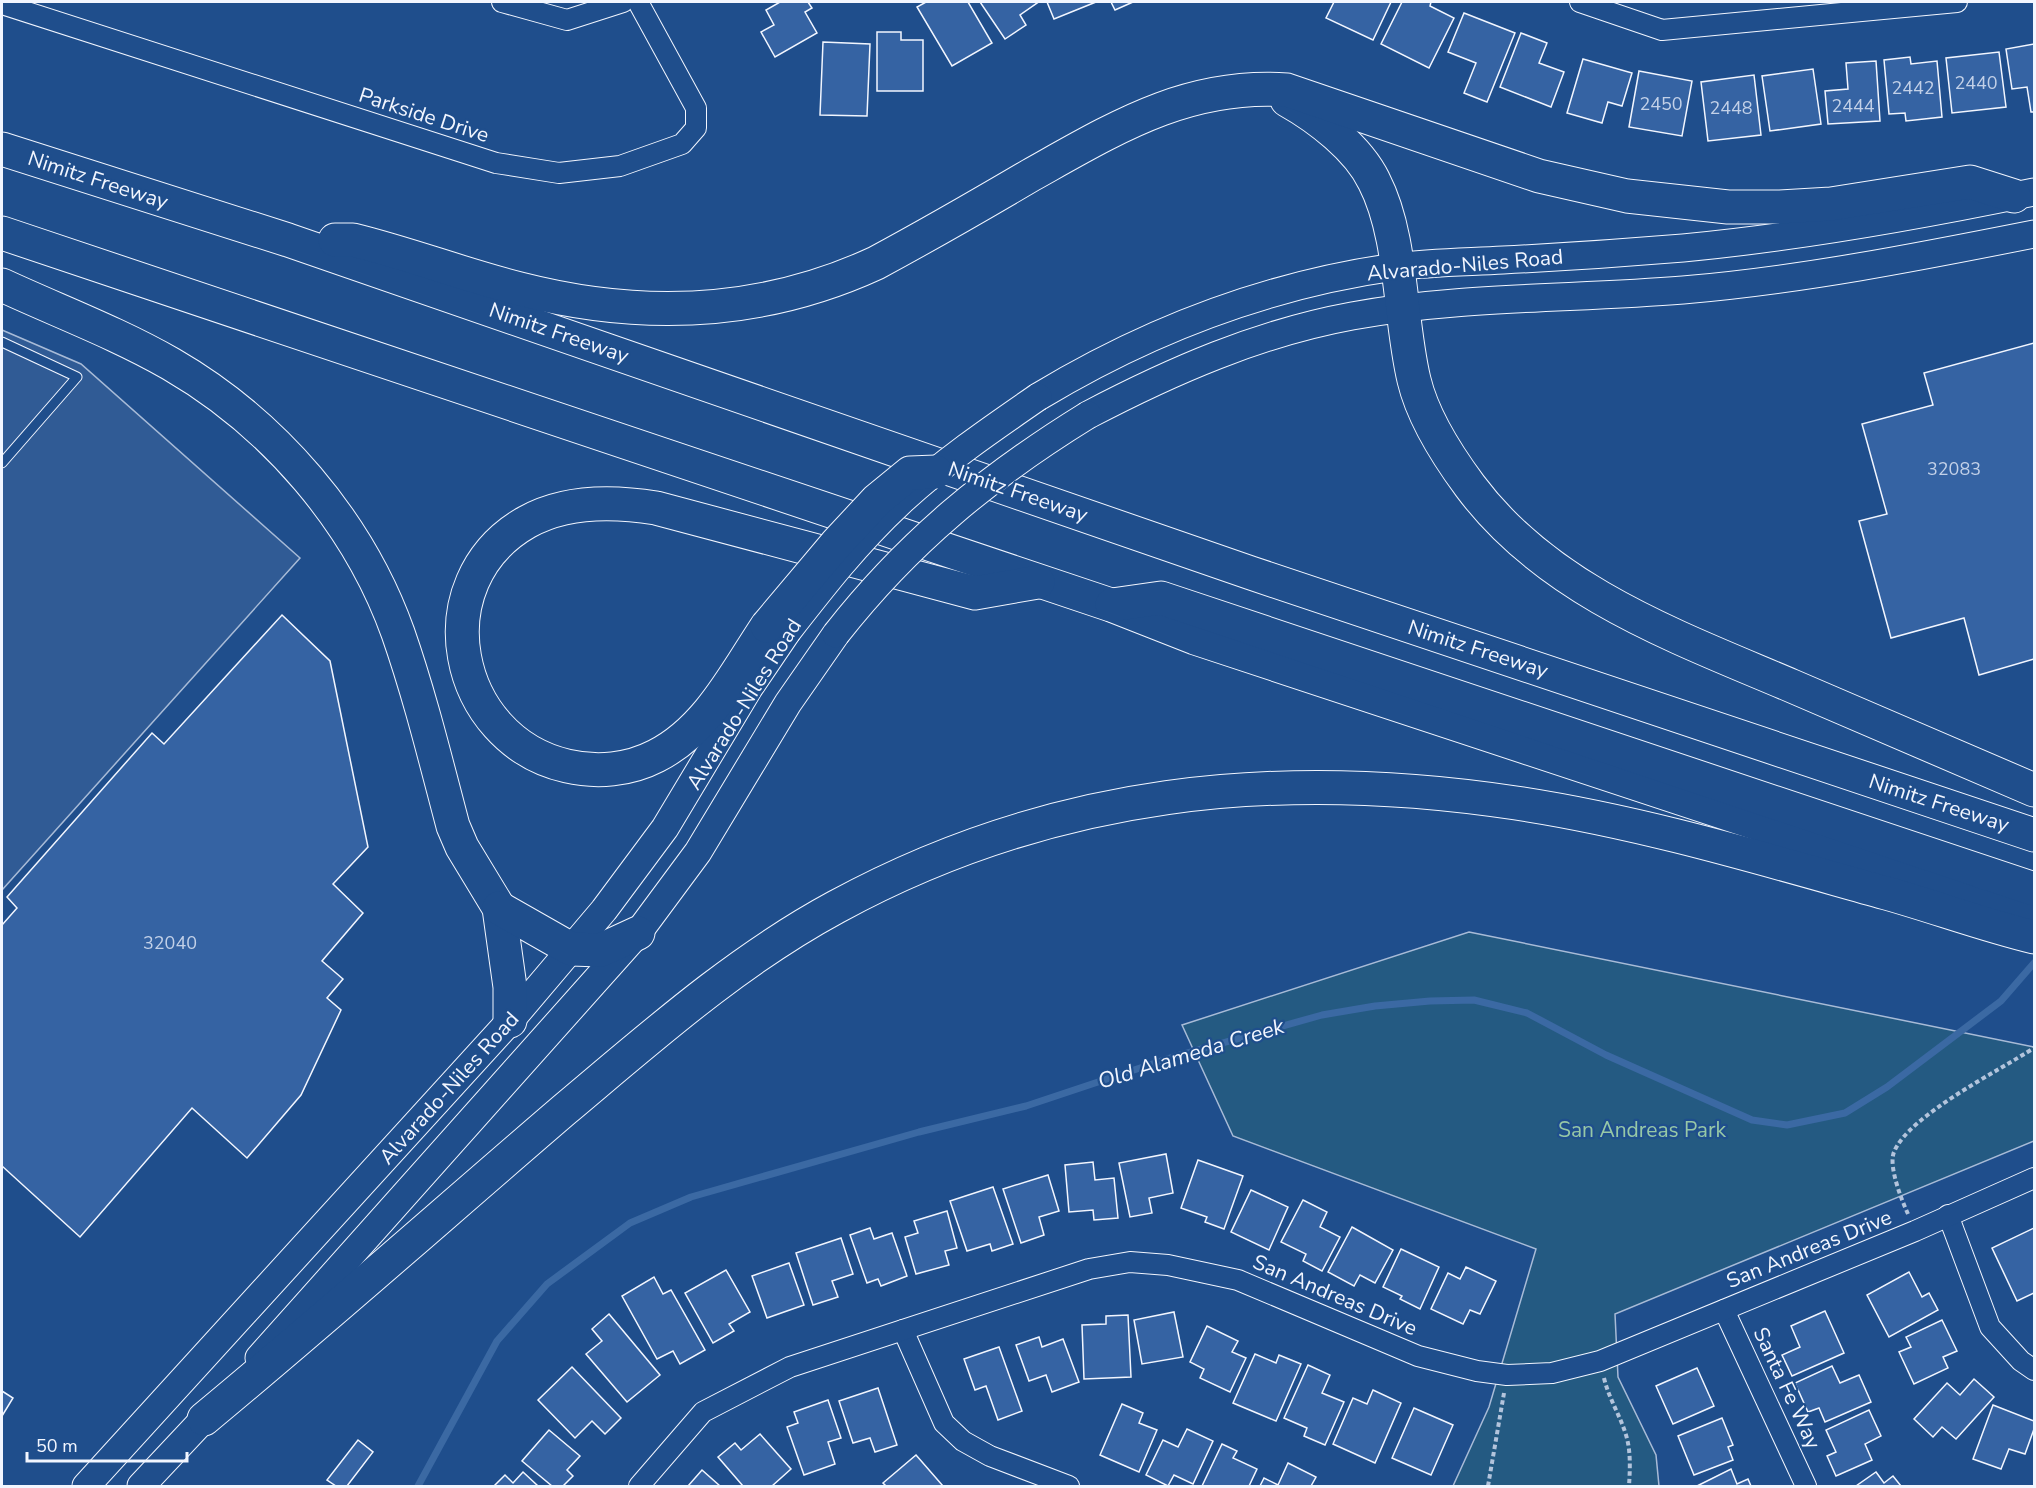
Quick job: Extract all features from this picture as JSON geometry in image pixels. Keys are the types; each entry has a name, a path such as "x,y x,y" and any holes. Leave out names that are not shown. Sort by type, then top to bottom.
{"highway":[{"path":"288,240 354,240 518,288 591,304 672,308 771,300 837,281 876,263 1131,119 1196,97 1254,88 1287,90 1539,176 1627,196 1728,207 1780,207 1831,204 1970,182 2024,194"},
{"path":"1254,88 1279,95 1301,108 1339,138 1359,159 1373,179 1383,202 1414,381 1437,436 1484,503 1536,554 1604,600 1668,633 2034,790"},
{"name":"Nimitz Freeway","path":"2,149 288,240 1251,573 2034,835"},
{"path":"2,233 1110,605 1195,638 2010,900 2034,915"},
{"path":"2,285 171,364 227,402 257,427 308,478 349,536 398,633 453,826 462,847 499,908 510,987 510,1021"},
{"path":"936,472 910,473 878,500 836,544 777,629 710,711 694,727 657,756 633,765 606,770 580,769 556,764 531,753 510,739 479,702 469,679 463,653 462,628 466,603 475,578 489,555 507,537 527,522 552,511 603,503 656,508 975,593 1040,582"},
{"path":"204,1419 667,1023 749,960 834,908 878,885 975,846 1075,815 1181,795 1285,786 1390,788 1564,811 1671,834 1888,894 2010,900"},
{"path":"2010,900 2034,937"},
{"path":"499,908 571,949 601,950 638,933"}],"main road":[{"name":"Alvarado-Niles Road","path":"936,472 1038,397 1128,346 1183,322 1280,290 1395,267 1613,254 1755,241 1842,228 2024,194"},
{"name":"Alvarado-Niles Road","path":"141,1486 204,1419 638,933 704,843 788,703 827,645 900,559 942,519 1036,447 1088,415 1145,385 1241,345 1350,316 1401,308 1673,291 1761,281 1849,268 2034,234"},
{"name":"Alvarado-Niles Road","path":"87,1486 510,1021 571,949 665,828 749,688 777,629"}],"street":[{"path":"501,2 567,20 623,2"},
{"name":"Parkside Drive","path":"2,4 496,163 560,173 620,166 682,144 696,128 696,108 638,2"},
{"path":"1580,2 1662,30 1928,2 1957,2"},
{"name":"San Andreas Drive","path":"639,1486 703,1412 790,1366 1089,1269 1130,1262 1168,1265 1239,1280 1418,1356 1477,1371 1507,1375 1552,1372 1600,1361 1915,1231 2034,1178"},
{"path":"1948,1215 1990,1327 2021,1361 2034,1370"},
{"name":"Santa Fe Way","path":"1724,1310 1806,1486"},
{"path":"903,1330 944,1423 950,1429 963,1441 990,1456 1069,1486"}],"lane":[{"path":"2,342 77,377 2,463"}],"path":[{"path":"1915,1231 1902,1200 1893,1153 1909,1129 2034,1048"},
{"path":"1600,1361 1609,1400 1626,1436 1630,1470 1629,1486"},
{"path":"1488,1486 1507,1375"}],"green space":[{"name":"San Andreas Park","path":"1469,932 2034,1047 2034,1141 1615,1314 1618,1377 1656,1455 1659,1486 1453,1486 1489,1407 1536,1249 1233,1136 1182,1025"}],"shaded area":[{"path":"2,330 81,364 300,558 2,890"}],"building":[{"path":"780,2 808,2 812,8 805,12 817,33 775,57 761,32 774,25 766,10"},
{"path":"926,2 968,2 992,43 952,66 917,7"},
{"path":"980,2 1037,3 1020,15 1026,25 1005,39"},
{"path":"1047,2 1096,2 1054,19"},
{"path":"1111,2 1133,2 1115,10"},
{"path":"1334,2 1391,2 1373,40 1326,18"},
{"path":"1402,2 1431,2 1430,6 1454,18 1429,68 1381,44"},
{"path":"1464,13 1515,33 1487,102 1464,93 1476,63 1448,52"},
{"path":"877,32 901,32 901,40 923,40 923,91 877,91"},
{"path":"1521,33 1547,43 1539,63 1564,72 1551,107 1500,87"},
{"path":"823,42 870,44 867,116 820,115"},
{"path":"2034,44 2034,112 2031,112 2027,87 2012,89 2006,49"},
{"path":"1999,52 2006,107 1952,113 1946,58"},
{"path":"1910,57 1911,64 1937,61 1942,117 1906,121 1905,113 1889,114 1884,60"},
{"path":"1583,59 1632,73 1622,106 1608,102 1602,123 1567,113"},
{"path":"1876,61 1880,121 1828,124 1825,91 1848,89 1846,63"},
{"path":"1813,69 1821,124 1770,131 1762,76"},
{"path":"1639,71 1692,81 1682,136 1629,127"},
{"path":"1754,75 1761,135 1708,141 1701,82"},
{"path":"2034,343 2034,659 1979,675 1964,618 1891,638 1859,521 1887,514 1862,424 1933,405 1924,373"},
{"path":"282,615 330,661 368,847 333,884 363,913 322,961 343,979 327,998 341,1010 301,1095 247,1158 192,1108 80,1237 2,1166 2,925 17,908 7,897 152,733 164,744"},
{"path":"1166,1154 1173,1193 1149,1198 1152,1213 1130,1217 1119,1163"},
{"path":"1198,1160 1243,1176 1224,1229 1205,1222 1207,1217 1181,1208"},
{"path":"1093,1162 1095,1180 1114,1178 1118,1218 1094,1220 1093,1210 1069,1212 1065,1165"},
{"path":"1048,1175 1059,1211 1039,1217 1044,1235 1021,1243 1003,1189"},
{"path":"993,1187 1013,1244 992,1251 990,1244 967,1251 950,1201"},
{"path":"1251,1190 1288,1207 1269,1250 1231,1232"},
{"path":"1303,1200 1327,1212 1320,1227 1340,1237 1322,1271 1303,1261 1306,1254 1281,1242"},
{"path":"947,1211 957,1248 945,1251 949,1265 916,1274 905,1237 918,1233 914,1221"},
{"path":"1352,1227 1393,1250 1375,1283 1360,1275 1354,1286 1328,1272"},
{"path":"870,1228 874,1239 892,1233 907,1276 881,1286 878,1279 867,1283 850,1235"},
{"path":"2034,1228 2034,1293 2017,1301 1992,1248"},
{"path":"841,1238 853,1274 832,1281 838,1297 813,1305 796,1253"},
{"path":"1401,1249 1439,1267 1420,1309 1400,1299 1402,1296 1383,1287"},
{"path":"789,1263 804,1305 767,1318 752,1276"},
{"path":"1466,1267 1496,1281 1480,1314 1470,1310 1463,1324 1431,1309 1448,1273 1460,1279"},
{"path":"726,1270 750,1312 729,1324 734,1331 713,1343 685,1293"},
{"path":"1909,1272 1922,1297 1929,1293 1938,1310 1889,1337 1867,1295"},
{"path":"654,1277 663,1294 671,1290 705,1350 680,1364 673,1351 657,1359 622,1296"},
{"path":"1825,1311 1844,1353 1792,1376 1782,1355 1800,1347 1791,1326"},
{"path":"1174,1312 1183,1357 1142,1364 1134,1320"},
{"path":"609,1314 660,1375 627,1402 586,1354 602,1341 592,1329"},
{"path":"1128,1315 1131,1377 1084,1379 1082,1325 1106,1324 1106,1316"},
{"path":"1942,1320 1957,1351 1943,1357 1948,1368 1914,1384 1899,1352 1911,1347 1906,1337"},
{"path":"1207,1326 1238,1341 1232,1352 1246,1358 1230,1392 1200,1378 1204,1369 1190,1362"},
{"path":"1039,1337 1042,1347 1063,1339 1079,1382 1052,1392 1046,1375 1029,1381 1016,1345"},
{"path":"999,1347 1022,1411 998,1420 986,1386 975,1390 964,1359"},
{"path":"1255,1354 1276,1363 1279,1355 1301,1364 1276,1421 1233,1403"},
{"path":"1308,1365 1330,1375 1322,1393 1344,1402 1325,1445 1304,1436 1307,1428 1284,1418"},
{"path":"1832,1366 1840,1383 1859,1375 1871,1402 1825,1422 1819,1408 1808,1412 1795,1383"},
{"path":"572,1367 621,1418 605,1434 592,1421 575,1438 538,1400"},
{"path":"1697,1368 1714,1406 1673,1424 1656,1386"},
{"path":"1974,1379 1994,1397 1956,1439 1942,1427 1933,1437 1914,1419 1947,1383 1960,1395"},
{"path":"878,1388 897,1445 875,1452 870,1438 853,1443 839,1401"},
{"path":"1373,1390 1401,1403 1375,1463 1333,1444 1353,1398 1367,1404"},
{"path":"2,1391 13,1398 2,1416"},
{"path":"828,1400 841,1438 828,1442 835,1464 804,1475 787,1427 798,1423 794,1412"},
{"path":"1122,1404 1143,1413 1139,1423 1157,1430 1139,1472 1100,1455"},
{"path":"1993,1405 2034,1421 2034,1429 2025,1454 2009,1449 2001,1469 1973,1459"},
{"path":"1414,1408 1453,1425 1431,1475 1392,1458"},
{"path":"1869,1410 1881,1436 1865,1444 1872,1460 1836,1476 1827,1456 1836,1452 1826,1430"},
{"path":"1722,1418 1733,1445 1728,1447 1733,1460 1694,1475 1678,1436"},
{"path":"1187,1429 1213,1441 1193,1484 1174,1475 1168,1486 1146,1475 1163,1440 1178,1447"},
{"path":"549,1430 580,1456 567,1470 573,1476 563,1486 552,1486 522,1461"},
{"path":"760,1434 791,1469 772,1486 743,1486 718,1457 735,1443 741,1450"},
{"path":"358,1440 373,1452 347,1486 336,1486 327,1480"},
{"path":"1222,1444 1237,1451 1233,1458 1257,1469 1249,1486 1202,1486"},
{"path":"916,1455 943,1486 886,1486 883,1483"},
{"path":"1288,1463 1316,1477 1311,1486 1260,1486 1264,1478 1278,1485"},
{"path":"1731,1469 1737,1484 1748,1479 1751,1486 1697,1486"},
{"path":"702,1470 720,1486 688,1486"},
{"path":"523,1472 538,1486 494,1486 505,1475 513,1483"},
{"path":"1876,1472 1884,1483 1893,1476 1901,1486 1856,1486"}],"waterway":[{"name":"Old Alameda Creek","path":"418,1486 497,1341 547,1284 630,1223 691,1197 919,1132 1026,1106 1176,1056 1322,1015 1375,1006 1430,1001 1474,1000 1527,1013 1606,1055 1752,1120 1787,1125 1845,1113 1887,1087 2001,1001 2034,963"}]}
